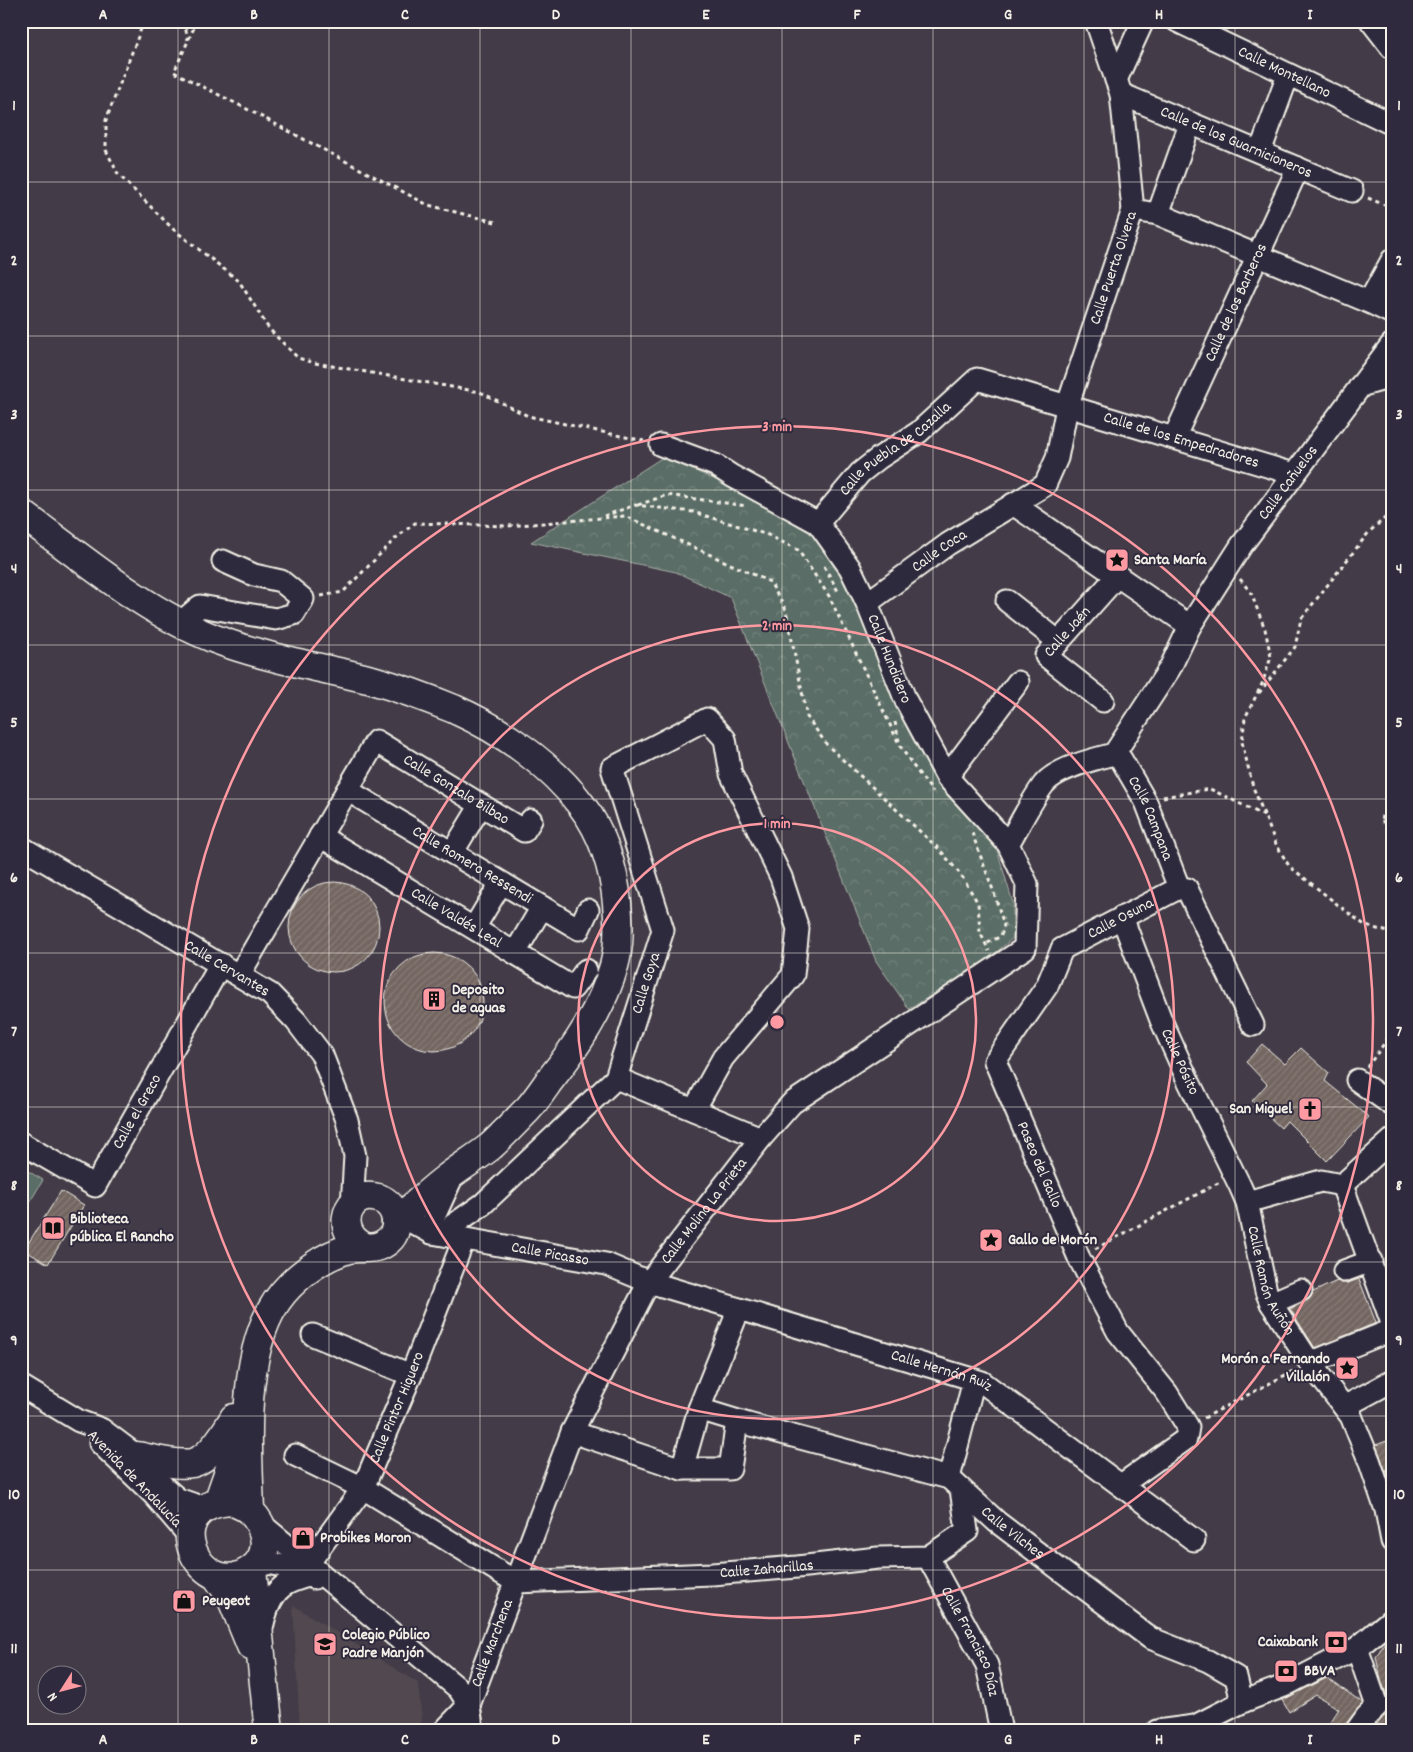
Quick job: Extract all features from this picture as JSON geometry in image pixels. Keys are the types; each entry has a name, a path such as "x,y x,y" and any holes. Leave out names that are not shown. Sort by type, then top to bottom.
{"main road":[{"path":"21,513 150,606 214,639 263,654 374,681 416,694 457,711 498,733 530,755 558,779 583,807 599,835 610,861 616,892 619,924 618,946 614,965 606,990 592,1018 566,1060 530,1107 491,1146 348,1249 324,1260 301,1275 282,1294 269,1314 257,1347 251,1383 248,1430 255,1517"},
{"path":"211,1505 232,1462 239,1361 249,1327 258,1308 274,1283 364,1198 387,1220"},
{"path":"349,1212 348,1233 358,1244 387,1220"},
{"path":"137,1456 169,1462 193,1463 202,1458 220,1441 234,1418"},
{"path":"218,1578 241,1576 253,1568 262,1557 265,1545 264,1534 255,1517 241,1505 231,1501 211,1505 196,1516 188,1536 191,1548 200,1562 218,1578 231,1597 264,1676"},
{"path":"253,1568 269,1731"}],"street":[{"name":"Calle Puerta Olvera","path":"1012,504 1045,485 1057,458 1067,407 1133,210 1118,87 1096,21"},
{"path":"1118,87 1143,21"},
{"name":"Calle Montellano","path":"1177,21 1392,124"},
{"path":"1371,21 1392,48"},
{"path":"1260,152 1288,75"},
{"name":"Calle de los Guarnicioneros","path":"1118,87 1190,124 1352,191"},
{"path":"1158,214 1190,124"},
{"name":"Calle de los Barberos","path":"1174,438 1298,168"},
{"path":"1133,210 1158,214 1392,313"},
{"path":"1369,302 1392,260"},
{"name":"Calle Cañuelos","path":"1190,626 1228,565 1392,344"},
{"path":"1360,386 1392,377"},
{"name":"Calle de los Empedradores","path":"977,379 1294,474"},
{"name":"Calle Puebla de Cazalla","path":"818,523 860,473 919,432 977,379"},
{"name":"Calle Hundidero","path":"661,445 716,465 732,476 818,523 847,563 867,603 906,702 947,777 1008,844 1026,884 1025,948"},
{"path":"1008,844 1044,783 1083,762 1114,754 1170,668 1190,626 1012,504"},
{"name":"Calle Coca","path":"867,603 948,544 1012,504"},
{"path":"180,623 200,606 276,620 294,614 303,599 281,581 254,575 222,561"},
{"name":"Calle Jaén","path":"1103,701 1046,656 1118,575"},
{"path":"1007,601 1059,642"},
{"path":"947,777 1018,682"},
{"name":"Calle Goya","path":"448,1236 453,1225 483,1204 616,1078 663,930 612,768 708,719 725,740 731,774 781,877 798,929 792,975 723,1058 694,1110"},
{"name":"Calle Gonzalo Bilbao","path":"347,790 376,741 524,831 530,820"},
{"name":"Calle Campana","path":"1114,754 1121,759 1146,802 1179,888"},
{"path":"230,969 320,836 347,790"},
{"name":"Calle Romero Ressendi","path":"347,790 579,929 588,910"},
{"path":"452,853 480,804"},
{"name":"Calle Valdés Leal","path":"320,836 573,988 586,970"},
{"name":"Calle Cervantes","path":"21,848 270,994 296,1021 322,1055 346,1120 355,1156 387,1220"},
{"path":"474,928 502,883"},
{"path":"1179,888 1187,889 1254,1025"},
{"name":"Calle Osuna","path":"1062,949 1179,888"},
{"path":"515,953 542,907"},
{"name":"Calle Pósito","path":"1122,917 1165,1028 1247,1202"},
{"path":"1025,948 1062,949"},
{"name":"Calle Molino La Prieta","path":"516,1582 572,1432 649,1282 761,1138 792,1103 1025,948"},
{"name":"Paseo del Gallo","path":"1062,949 1048,986 995,1061 1079,1258 1118,1332 1167,1393 1188,1427"},
{"name":"Calle el Greco","path":"21,1143 95,1186 230,969"},
{"path":"616,1078 761,1138"},
{"path":"1357,1080 1392,1105"},
{"path":"1342,1185 1392,1140"},
{"name":"Calle Cervantes","path":"349,1212 355,1156"},
{"path":"448,1236 434,1218 449,1177"},
{"path":"1247,1202 1322,1181 1342,1185"},
{"path":"1342,1185 1392,1323"},
{"name":"Calle Ramón Auñón","path":"1247,1202 1266,1291 1310,1363 1350,1416 1369,1460 1386,1510 1392,1541"},
{"path":"387,1220 448,1236"},
{"path":"387,1220 448,1236"},
{"name":"Calle Picasso","path":"448,1236 606,1264 649,1282"},
{"name":"Calle Pintor Higuero","path":"308,1570 363,1488 411,1375 448,1236"},
{"path":"1344,1272 1371,1261"},
{"name":"Calle Hernán Ruiz","path":"649,1282 982,1382 1194,1540"},
{"path":"1271,1302 1300,1290"},
{"path":"682,1469 698,1409 739,1309"},
{"path":"1310,1363 1392,1330"},
{"path":"313,1335 411,1375"},
{"path":"928,1557 967,1531 955,1484 974,1380"},
{"path":"1344,1407 1392,1381"},
{"name":"Avenida de Andalucía","path":"21,1386 79,1421 101,1429 137,1456 164,1487 178,1499 211,1505"},
{"name":"Calle Vilches","path":"698,1409 955,1484 997,1522 1150,1638 1208,1661 1236,1677 1242,1702"},
{"name":"Avenida de Andalucía","path":"79,1421 154,1495 188,1536"},
{"path":"572,1432 682,1469 730,1469 742,1423"},
{"path":"1121,1485 1186,1439 1188,1427"},
{"path":"295,1455 363,1488 516,1582"},
{"path":"255,1517 308,1570 334,1586 458,1689 469,1705 473,1731"},
{"name":"Calle Zaharillas","path":"516,1582 712,1574 878,1558 928,1557"},
{"name":"Calle Francisco Díaz","path":"928,1557 986,1665 1002,1731"},
{"path":"253,1568 270,1563 308,1570"},
{"path":"259,1640 263,1620 274,1595 283,1585 308,1570"},
{"name":"Calle Marchena","path":"469,1705 516,1582"},
{"path":"1157,1731 1194,1728 1242,1702 1284,1686 1358,1648 1392,1619"},
{"path":"1356,1731 1366,1716 1377,1706 1358,1648"},
{"path":"444,1731 469,1705"}],"path":[{"path":"144,21 106,120 106,150 118,174 166,222 239,281 269,329 298,358 315,363 480,392 528,416 661,445"},
{"path":"184,21 188,40"},
{"path":"197,21 174,72 428,205 499,223"},
{"path":"1352,191 1392,208"},
{"path":"597,518 667,495 753,507"},
{"path":"635,505 693,512 768,535 798,550 828,596 900,746 937,796"},
{"path":"1255,698 1295,647 1301,619 1369,532 1392,512"},
{"path":"303,599 343,592 396,538 415,523 508,526 625,516 770,582 786,610 807,718 827,745 940,850 961,875 978,903 980,932 1000,965"},
{"path":"822,564 841,596"},
{"path":"1228,565 1251,593 1265,629 1271,657 1262,684 1246,718 1242,742 1253,787 1276,844 1289,866 1366,926 1392,933"},
{"path":"893,718 900,746"},
{"path":"1146,802 1173,794 1210,789 1265,817"},
{"path":"1392,820 1380,817 1392,835"},
{"path":"971,832 1004,925 1001,936 986,944"},
{"path":"1357,1080 1392,1033"},
{"path":"1079,1258 1235,1174"},
{"path":"1188,1427 1310,1363"}],"shaded area":[{"name":"Colegio Público Padre Manjón","path":"293,1605 418,1683 422,1721 415,1731 300,1731"}],"green space":[{"path":"663,457 732,487 816,536 843,578 918,748 995,843 1013,903 1013,938 981,965 909,1009 876,961 731,598 676,572 531,542"},
{"path":"21,1167 43,1180 21,1217"}],"building":[{"path":"334,882 343,883 359,890 371,902 378,918 378,936 371,952 359,964 343,971 334,972 325,971 309,964 297,952 290,936 289,927 290,918 297,902 309,890 325,883"},
{"name":"Deposito de aguas","path":"434,953 453,957 469,967 479,983 483,1002 479,1021 469,1037 453,1047 434,1051 415,1047 399,1037 389,1021 385,1002 389,983 399,967 415,957"},
{"name":"San Miguel","path":"1262,1044 1285,1064 1301,1048 1329,1073 1325,1081 1369,1117 1327,1161 1287,1121 1281,1128 1252,1101 1267,1084 1246,1062"},
{"name":"Biblioteca pública El Rancho","path":"61,1191 84,1205 48,1264 24,1250"},
{"path":"1359,1279 1376,1323 1315,1348 1290,1309 1306,1301 1313,1292 1337,1281 1348,1283"},
{"path":"1392,1439 1392,1488 1376,1445"},
{"path":"1392,1635 1392,1701 1389,1701 1381,1680 1376,1657 1386,1640"},
{"path":"1327,1678 1363,1703 1346,1724 1344,1731 1324,1731 1339,1709 1316,1695 1289,1712 1282,1700"},
{"path":"1384,1716 1392,1721 1392,1731 1372,1731"}],"place":[{"name":"Santa María","path":"1117,560"},
{"name":"Deposito de aguas","path":"434,999"},
{"name":"San Miguel","path":"1310,1109"},
{"name":"Biblioteca pública El Rancho","path":"53,1228"},
{"name":"Gallo de Morón","path":"991,1240"},
{"name":"Morón a Fernando Villalón","path":"1347,1368"},
{"name":"Probikes Moron","path":"303,1538"},
{"name":"Peugeot","path":"184,1601"},
{"name":"Caixabank","path":"1336,1642"},
{"name":"Colegio Público Padre Manjón","path":"325,1644"},
{"name":"BBVA","path":"1286,1671"}]}
